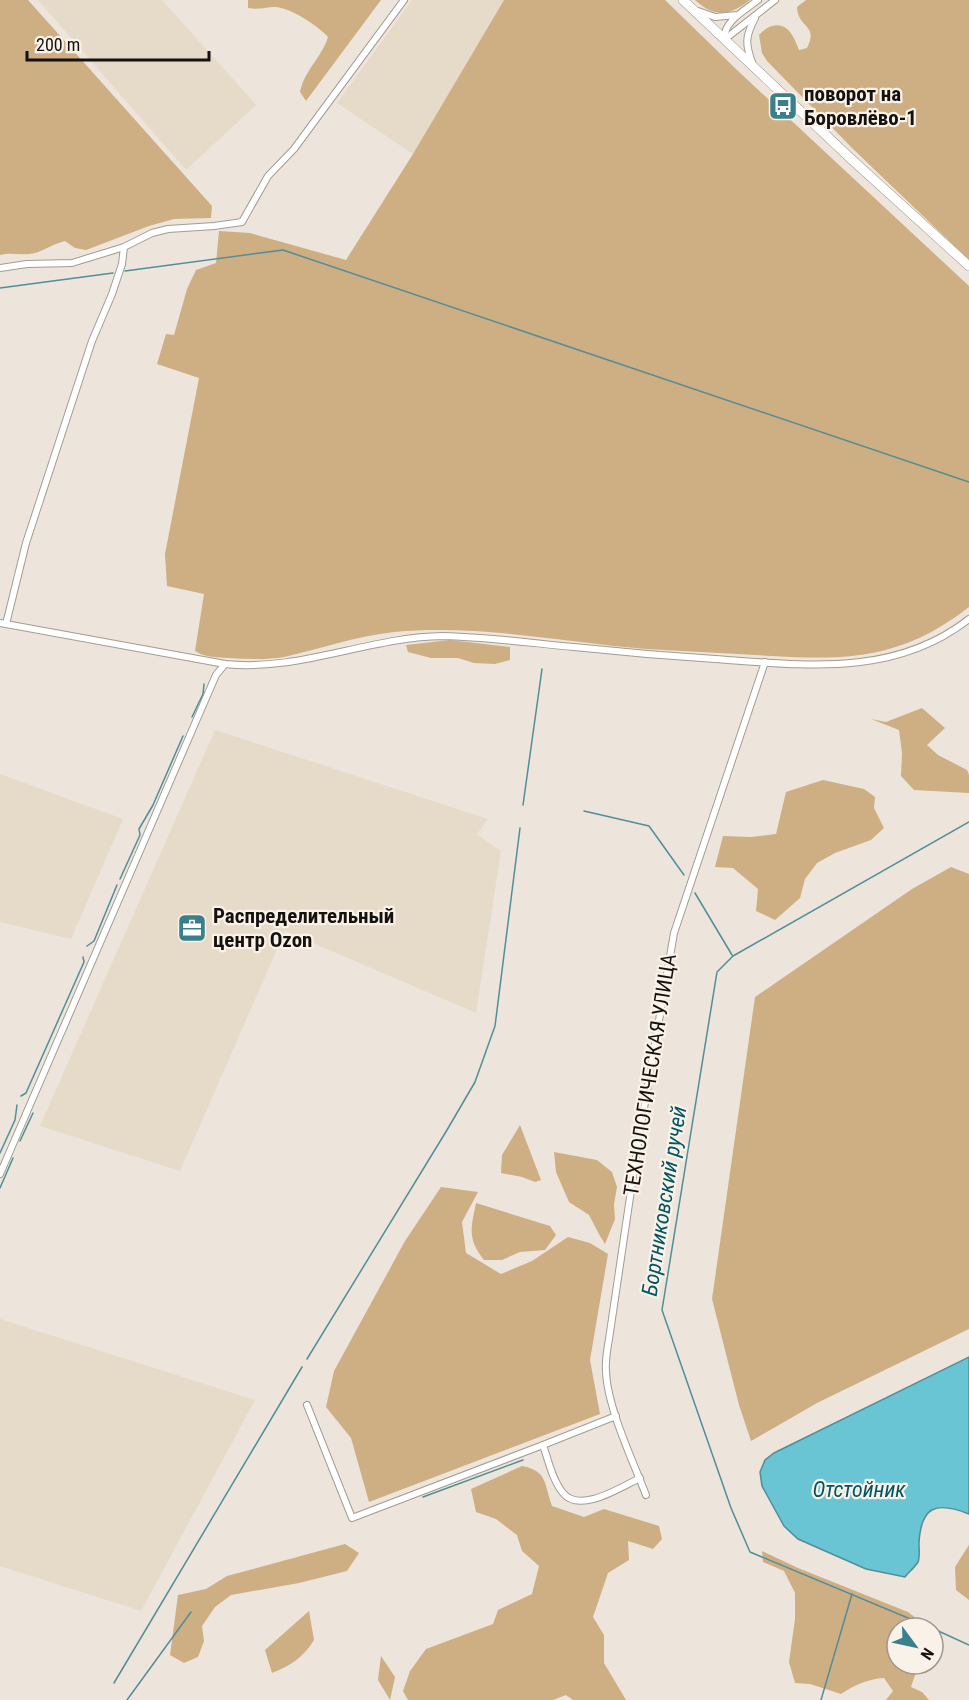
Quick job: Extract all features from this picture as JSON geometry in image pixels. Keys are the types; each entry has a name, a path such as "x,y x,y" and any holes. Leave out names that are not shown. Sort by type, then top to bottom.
{"main road":[{"path":"683,0 849,157 969,266"}],"street":[{"path":"0,268 72,262 124,247 152,233 168,229 242,222 268,176 294,149 404,0"},
{"path":"725,39 724,34 728,25 758,0"},
{"path":"725,39 775,0"},
{"path":"693,9 715,17 741,14"},
{"path":"755,68 747,41 748,31 757,15"},
{"path":"124,247 122,264 92,341 26,543 3,623 225,664 252,666 274,665 406,639 443,636 828,665 878,659 931,643 969,619"},
{"name":"ТЕХНОЛОГИЧЕСКАЯ УЛИЦА","path":"646,1495 616,1416 606,1377 608,1349 669,954 684,899 765,662"},
{"path":"0,1174 216,675 225,664"},
{"path":"307,1405 352,1518"},
{"path":"344,1521 616,1416"},
{"path":"543,1446 561,1491 567,1498 574,1501 591,1500 640,1478"}],"shaded area":[{"path":"0,0 28,0 212,206 211,218 174,219 86,250 75,248 65,241 34,253 0,255"},
{"path":"38,0 162,0 256,105 186,170"},
{"path":"248,0 381,0 306,101 300,92 302,84 328,37 296,14 276,7 248,8"},
{"path":"412,0 504,0 413,154 337,103"},
{"path":"504,0 665,0 969,286 969,607 940,627 913,641 886,650 830,657 646,649 457,630 380,634 270,659 216,657 195,651 204,594 167,586 165,554 199,378 157,364 166,334 174,335 187,289 196,270 216,263 219,231 250,233 346,260 413,154"},
{"path":"695,0 750,0 729,12 722,13 709,10"},
{"path":"806,0 969,0 969,260 852,148 767,61 762,53 759,35 770,27 778,25 787,28 799,50 807,48 811,35 798,14 797,7"},
{"path":"450,640 510,647 510,660 495,664 474,663 458,658 431,658 408,652 406,645"},
{"path":"922,708 945,728 927,745 938,755 967,770 969,793 914,790 901,776 902,753 899,730 871,719 886,722"},
{"path":"215,730 488,819 477,834 501,851 476,1013 285,931 180,1171 40,1126"},
{"path":"0,774 123,819 71,939 0,922"},
{"path":"823,780 864,789 875,797 874,808 884,828 871,840 835,853 817,863 805,879 800,898 775,920 756,911 758,889 733,868 715,867 723,836 751,837 776,834 786,792"},
{"path":"951,867 969,874 969,1329 817,1403 751,1441 739,1405 712,1299 755,997 912,889"},
{"path":"520,1125 541,1180 535,1182 501,1173 502,1155"},
{"path":"554,1152 597,1160 612,1172 617,1187 614,1204 615,1219 605,1244 589,1215 569,1202 556,1172"},
{"path":"441,1187 478,1192 462,1222 466,1253 501,1274 532,1261 568,1237 590,1243 608,1254 590,1360 600,1414 369,1502 351,1438 326,1407 334,1371 405,1241"},
{"path":"476,1203 550,1226 556,1235 545,1250 520,1252 502,1260 484,1260 475,1246 472,1233"},
{"path":"0,1319 255,1400 141,1611 0,1566"},
{"path":"522,1466 537,1471 541,1475 552,1506 584,1517 604,1509 659,1526 662,1539 653,1549 628,1541 629,1560 608,1573 593,1617 604,1635 604,1663 626,1700 573,1700 566,1695 553,1700 408,1700 403,1691 410,1671 426,1649 493,1624 498,1610 532,1594 539,1566 522,1551 517,1535 496,1519 476,1512 471,1489"},
{"path":"345,1544 359,1553 347,1571 299,1583 231,1595 215,1607 202,1626 204,1641 198,1657 184,1663 170,1655 178,1595 206,1589 227,1576"},
{"path":"969,1545 969,1600 956,1590 955,1567"},
{"path":"762,1551 913,1616 885,1616 885,1676 915,1676 911,1687 922,1692 929,1700 886,1700 893,1691 884,1678 861,1683 841,1694 810,1684 795,1683 789,1662 795,1619 795,1593 784,1571 763,1562"},
{"path":"309,1611 314,1640 296,1660 272,1673 265,1650"},
{"path":"381,1656 395,1677 390,1700 378,1680"}],"water":[{"name":"Отстойник","path":"969,1357 969,1514 939,1508 927,1514 920,1531 919,1560 905,1577 866,1569 798,1539 784,1526 762,1486 760,1472 765,1460 774,1453"}],"waterway":[{"path":"125,271 283,250 969,482"},
{"path":"0,288 113,273"},
{"path":"523,805 542,669"},
{"path":"192,717 203,694 204,684"},
{"path":"120,879 140,835 139,829 153,805 183,736"},
{"path":"584,811 649,826 684,875"},
{"name":"Бортниковский ручей","path":"903,1616 750,1552 731,1508 662,1310 717,972 733,956 969,822"},
{"path":"307,1359 475,1082 495,1026 520,828"},
{"path":"87,946 94,941 117,885"},
{"path":"695,893 732,955"},
{"path":"21,1096 26,1093 84,962 83,957"},
{"path":"0,1153 15,1120 17,1105"},
{"path":"20,1141 33,1113"},
{"path":"0,1188 13,1158"},
{"path":"114,1683 302,1367"},
{"path":"423,1497 523,1460"},
{"path":"821,1700 852,1594"},
{"path":"127,1700 191,1612"},
{"name":"Бортниковский ручей","path":"945,1634 969,1645"}],"place":[{"name":"поворот на Боровлёво-1","path":"783,106"},
{"name":"Распределительный центр Ozon","path":"192,928"}]}
